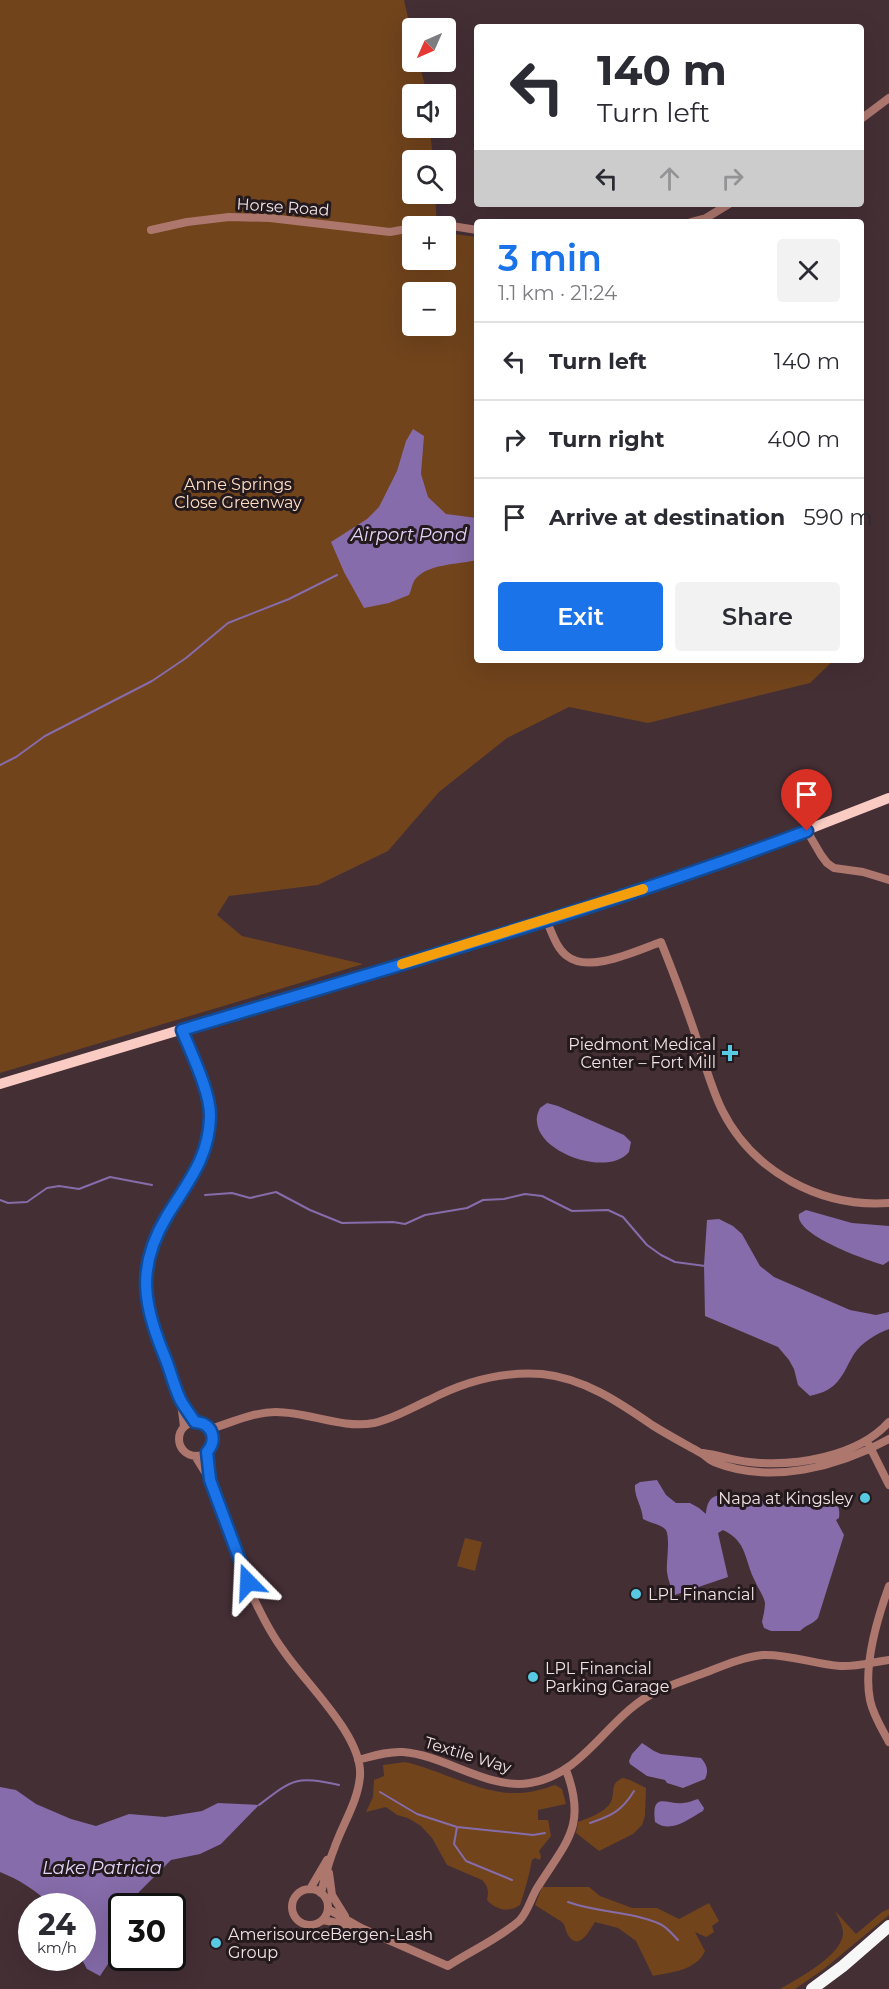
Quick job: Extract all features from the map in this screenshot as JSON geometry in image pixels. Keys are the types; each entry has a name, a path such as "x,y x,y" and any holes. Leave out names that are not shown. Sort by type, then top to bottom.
{"highway":[{"path":"812,1989 843,1966 889,1926"}],"main road":[{"path":"0,1084 546,920 727,861 889,798"}],"street":[{"path":"864,117 889,99"},
{"path":"702,219 724,207"},
{"name":"Horse Road","path":"151,230 187,222 229,217 270,218 390,232 402,230"},
{"path":"456,227 474,230"},
{"path":"807,831 826,863 834,868 863,872 889,880"},
{"path":"546,920 555,941 568,957 588,964 608,960 661,942 716,1097 745,1144 766,1164 791,1182 809,1190 849,1202 889,1203"},
{"path":"182,1030 206,1093 210,1113 209,1129 206,1150 156,1237 151,1250 146,1282 150,1320 180,1399 195,1422"},
{"path":"211,1433 256,1415 277,1412 343,1423 373,1423 394,1416 462,1384 498,1375 529,1374 566,1379 587,1387 617,1402 711,1461 741,1470 810,1469 842,1460 868,1444 889,1422"},
{"path":"180,1399 184,1427"},
{"path":"195,1456 207,1452 212,1445 211,1433 200,1423 195,1422 184,1427 179,1442 185,1452 195,1456 210,1480 254,1599 283,1652 347,1734 358,1760 360,1775 358,1789 333,1849 321,1893"},
{"path":"868,1444 889,1439"},
{"path":"868,1444 889,1485"},
{"path":"207,1452 210,1480"},
{"path":"889,1586 872,1641 868,1683 872,1709 889,1743"},
{"name":"Textile Way","path":"358,1760 403,1752 510,1784 539,1782 574,1764 625,1712 658,1690 744,1658 764,1655 782,1656 842,1666 889,1660"},
{"path":"328,1909 361,1928 448,1966 519,1921 539,1884 565,1848 572,1831 574,1801 566,1770"},
{"path":"310,1889 333,1849"},
{"path":"328,1867 332,1895 349,1921"},
{"path":"310,1889 321,1893 327,1900 328,1909 323,1920 316,1924 304,1924 295,1918 291,1906 300,1891 310,1889"},
{"path":"323,1920 361,1928"}],"green space":[{"name":"Anne Springs Close Greenway","path":"0,0 404,0 408,18 402,18 402,72 422,72 424,84 402,84 402,138 431,138 432,150 402,150 402,204 436,204 436,216 402,216 402,270 456,270 456,234 474,237 474,663 831,663 810,683 648,723 569,707 507,738 439,792 388,851 318,885 229,896 217,915 242,936 363,964 0,1073"},
{"path":"465,1538 482,1542 475,1571 457,1566"},
{"path":"405,1762 476,1786 505,1793 528,1792 555,1785 562,1789 566,1804 538,1810 538,1820 548,1820 551,1836 539,1851 540,1860 535,1858 532,1860 520,1905 507,1910 498,1908 487,1900 487,1887 482,1880 447,1865 432,1838 421,1826 408,1818 397,1815 386,1807 366,1812 373,1797 374,1780 384,1776 383,1765"},
{"path":"623,1778 646,1788 645,1816 642,1825 633,1834 599,1851 576,1833 578,1822 605,1809 611,1802 615,1783"},
{"path":"542,1887 589,1887 600,1896 632,1908 657,1908 679,1919 709,1903 719,1921 712,1926 714,1932 706,1937 695,1932 705,1951 696,1963 682,1970 653,1976 636,1941 618,1928 595,1922 580,1941 572,1940 562,1922 535,1905"},
{"path":"889,1909 889,1915 824,1969 795,1989 780,1989 818,1966 836,1950 843,1933 835,1911 856,1934 882,1912"}],"water":[{"name":"Airport Pond","path":"413,429 424,436 421,474 428,497 446,514 474,518 474,561 426,571 414,581 409,595 389,603 364,608 331,542 367,519 379,507 397,471 406,441"},
{"path":"547,1103 624,1135 631,1142 629,1152 619,1159 592,1162 562,1152 549,1144 541,1134 537,1122 540,1108"},
{"path":"806,1210 852,1223 889,1226 889,1261 883,1265 833,1246 819,1238 800,1222 799,1214"},
{"path":"719,1219 742,1234 760,1266 774,1277 850,1310 876,1315 889,1312 889,1329 874,1336 861,1346 841,1378 829,1389 810,1396 798,1385 794,1369 778,1347 705,1316 704,1265 707,1220"},
{"path":"657,1480 666,1495 676,1503 690,1503 706,1514 709,1501 721,1495 737,1501 756,1500 789,1506 807,1505 831,1499 834,1501 839,1510 839,1518 836,1520 844,1535 818,1618 800,1631 771,1631 764,1628 762,1622 765,1603 744,1552 737,1540 723,1530 718,1533 728,1577 675,1595 667,1572 667,1532 660,1526 643,1519 635,1489 635,1485 640,1482"},
{"path":"642,1743 661,1754 701,1758 707,1768 705,1779 683,1788 667,1783 665,1780 647,1776 629,1761"},
{"name":"Lake Patricia","path":"0,1787 16,1790 36,1804 71,1819 96,1826 129,1814 165,1817 202,1811 218,1803 259,1805 221,1844 200,1854 171,1860 138,1893 108,1893 108,1964 100,1976 91,1971 96,1971 96,1893 37,1893 0,1872"},
{"path":"698,1799 704,1808 703,1811 685,1821 673,1826 655,1822 654,1812 658,1802 685,1803"}],"waterway":[{"path":"0,765 16,757 45,736 152,681 186,658 228,623 289,599 337,575"},
{"path":"0,1200 8,1203 27,1202 47,1188 59,1186 79,1189 110,1177 152,1185"},
{"path":"205,1195 232,1193 250,1198 276,1192 310,1210 342,1223 393,1222 405,1224 425,1215 467,1208 483,1200 504,1199 525,1194 542,1196 572,1211 608,1210 623,1217 647,1245 661,1255 675,1262 705,1266"},
{"path":"259,1805 280,1789 296,1781 339,1785"},
{"path":"590,1823 615,1812 634,1791"},
{"path":"380,1792 417,1814 457,1827 533,1835 545,1833"},
{"path":"457,1827 454,1844 466,1861 512,1880"},
{"path":"568,1902 649,1920 665,1927 678,1940"}],"slow traffic":[{"path":"402,964 643,889"}],"place":[{"name":"Piedmont Medical Center – Fort Mill","path":"730,1053"},
{"name":"Napa at Kingsley","path":"865,1498"},
{"name":"LPL Financial","path":"636,1594"},
{"name":"LPL Financial Parking Garage","path":"533,1677"},
{"name":"AmerisourceBergen-Lash Group","path":"216,1943"}],"route":[{"path":"248,1582 210,1480 207,1452 212,1445 212,1434 206,1425 195,1422 180,1399 150,1320 147,1300 146,1282 151,1250 166,1218 206,1150 209,1129 210,1113 206,1093 182,1030 642,890 807,831"}]}
